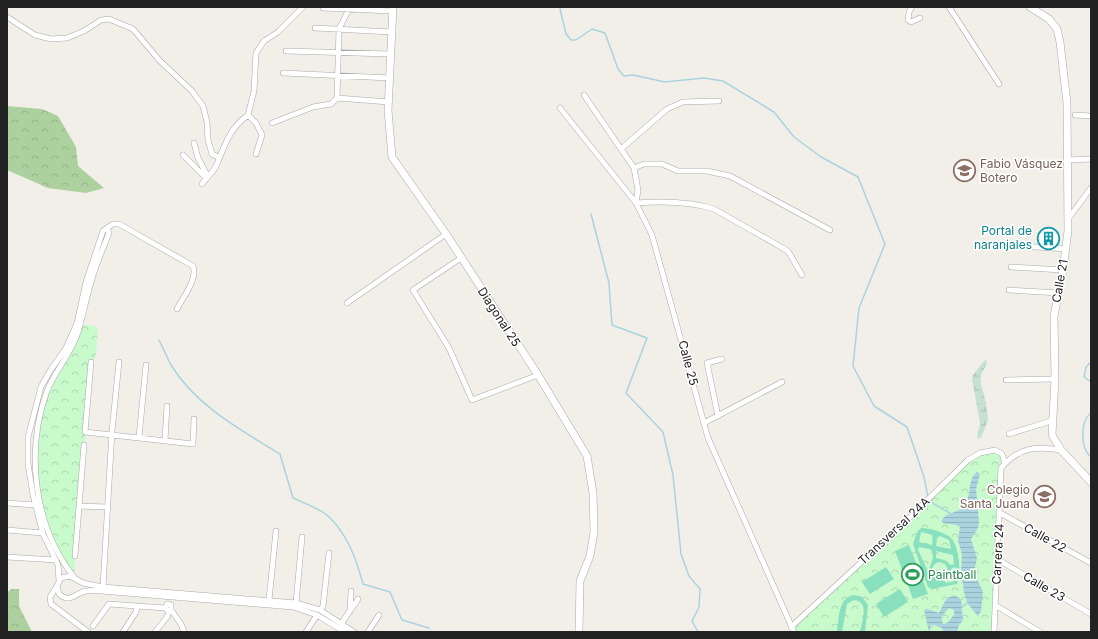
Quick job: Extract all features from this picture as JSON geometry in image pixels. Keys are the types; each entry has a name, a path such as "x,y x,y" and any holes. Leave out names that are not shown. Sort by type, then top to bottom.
{"street":[{"path":"202,184 217,165 218,157 237,124 248,115 254,91 256,53 264,41 278,32 303,7"},
{"path":"912,7 909,12 908,20 911,22 920,18"},
{"path":"949,7 999,84"},
{"name":"Calle 21","path":"1030,7 1049,19 1057,29 1060,42 1067,103 1068,220 1063,270 1054,316 1054,379 1051,421 1052,435 1061,450 1091,482"},
{"path":"323,8 393,9"},
{"path":"272,123 313,107 331,104 337,98 339,29 350,8"},
{"name":"Diagonal 25","path":"393,9 389,102 392,157 446,234 538,375 587,456 593,493 594,532 590,556 578,590 579,632"},
{"path":"7,17 35,35 51,39 67,38 84,31 101,20 109,19 133,29 160,61 192,91 203,106 207,122 208,140 212,154 218,157"},
{"path":"315,28 392,32"},
{"path":"286,51 390,54"},
{"path":"283,73 390,78"},
{"path":"584,95 634,168 638,190 636,204 661,201 704,205 714,208 788,251 802,275"},
{"path":"337,98 389,102"},
{"path":"621,149 667,109 683,102 720,101"},
{"name":"Calle 25","path":"560,108 636,204 652,234 708,438 793,629"},
{"path":"248,115 256,123 262,135 256,154"},
{"path":"1074,115 1091,116"},
{"path":"194,142 198,158 207,178"},
{"path":"183,155 207,178"},
{"path":"1068,160 1091,159"},
{"path":"634,168 644,164 662,164 678,171 707,170 730,176 830,230"},
{"path":"1068,220 1091,188"},
{"path":"177,309 193,279 195,271 193,266 119,224 113,224 103,231 72,334 66,348 50,371 38,395 27,447 35,505 43,533 56,560 59,570 59,594 64,598 70,599 87,591 102,591 293,607 318,613"},
{"path":"78,595 80,587 51,538 40,504 36,472 37,433 47,390 71,350 77,335 92,278 109,233 107,228"},
{"path":"347,304 446,234"},
{"path":"1021,246 1066,248"},
{"path":"461,258 413,290 449,348 472,400 538,375"},
{"path":"1011,266 1063,270"},
{"path":"1009,290 1059,293"},
{"path":"718,416 707,363 722,359"},
{"path":"92,362 85,432 193,444 194,419"},
{"path":"103,587 112,435 120,362"},
{"path":"138,437 146,365"},
{"path":"50,371 57,372"},
{"path":"1006,380 1054,379"},
{"path":"704,423 782,382"},
{"path":"165,440 167,406"},
{"path":"1009,434 1051,421"},
{"path":"30,432 37,433"},
{"path":"75,556 84,445"},
{"path":"1005,463 1029,448 1038,447 1061,450"},
{"name":"Transversal 24A","path":"793,629 968,460 987,451 995,450 1002,454 1005,463"},
{"name":"Carrera 24","path":"994,632 1000,513 1000,472 1005,463"},
{"path":"7,503 35,505"},
{"path":"80,506 107,507"},
{"name":"Calle 22","path":"1000,513 1091,563"},
{"path":"7,530 43,533"},
{"path":"269,600 276,531"},
{"path":"296,602 302,537"},
{"path":"306,632 323,606 329,553"},
{"path":"7,557 56,560"},
{"name":"Calle 23","path":"997,559 1091,614"},
{"path":"88,632 51,604 50,596 64,576 75,578 86,584 103,587 296,602 318,613 344,632"},
{"path":"350,612 351,591"},
{"path":"155,632 167,617 168,597"},
{"path":"339,628 358,599"},
{"path":"93,626 109,604 168,608 181,624 184,632"},
{"path":"995,605 1040,632"},
{"path":"123,632 136,612 137,606"},
{"path":"368,632 379,615"},
{"path":"339,628 354,632"}],"green space":[{"path":"7,106 42,109 58,116 76,147 78,166 104,188 86,193 48,188 7,170"},
{"path":"80,324 98,327 96,357 91,362 74,577 56,546 40,504 35,452 45,397"},
{"path":"986,359 987,363 981,375 981,384 986,403 988,420 981,438 977,438 980,423 972,379 973,375"},
{"path":"999,451 1005,463 1001,468 994,632 794,632 791,627 974,456"},
{"path":"921,528 928,529 941,532 951,538 956,547 959,561 959,580 957,584 932,589 928,587 913,544 917,532","holes":["921,532 933,535 932,545 919,542","940,536 949,540 951,549 936,546 937,538","919,547 930,549 932,552 932,561 928,571 918,550","936,551 953,555 954,564 951,565 944,560 936,558","939,562 944,563 948,569 944,576 940,577 933,574 932,568","954,567 956,568 955,581 946,583 944,580 949,575 951,569"]},
{"name":"Paintball","path":"909,545 928,594 913,599 895,551"},
{"path":"886,567 894,579 870,594 862,582"},
{"path":"11,589 19,589 19,606 32,632 7,632 7,593"},
{"path":"900,589 908,602 884,617 876,604"},
{"path":"854,595 862,597 868,605 865,632 860,632 864,613 862,604 859,601 854,600 847,604 842,632 837,632 842,604 849,597"}],"water":[{"path":"977,472 980,474 976,489 979,522 978,528 971,539 977,558 974,572 983,592 981,611 978,616 967,603 964,592 961,571 962,555 958,540 960,527 941,521 946,516 964,506 968,498 972,479"},
{"path":"954,595 961,599 963,620 959,625 957,632 944,632 942,628 932,624 929,632 924,610 927,609 939,613 946,599","holes":["949,608 954,610 954,615 947,623 943,624 941,617"]}],"waterway":[{"path":"561,7 560,9 566,34 571,40 576,40 592,29 605,33 618,69 624,76 633,75 665,82 704,78 723,81 774,112 794,137 821,157 858,177 885,244 859,308 853,366 874,406 907,427 924,477 928,497"},
{"path":"591,214 609,283 612,325 647,338 626,393 663,432 673,475 681,554 689,576 700,589 699,607 692,621 698,632"},
{"path":"159,340 171,365 193,392 220,416 280,454 293,498 319,510 334,522 350,546 363,584 390,592 402,620 429,628"},
{"path":"1091,362 1086,367 1084,377 1091,382"},
{"path":"1091,413 1087,417 1083,428 1083,441 1087,453 1091,457"},
{"path":"929,501 953,515"},
{"path":"962,607 968,602"}],"place":[{"name":"Fabio Vásquez Botero","path":"965,171"},
{"name":"Portal de naranjales","path":"1048,238"},
{"name":"Colegio Santa Juana","path":"1045,497"},
{"name":"Paintball","path":"912,575"}]}
